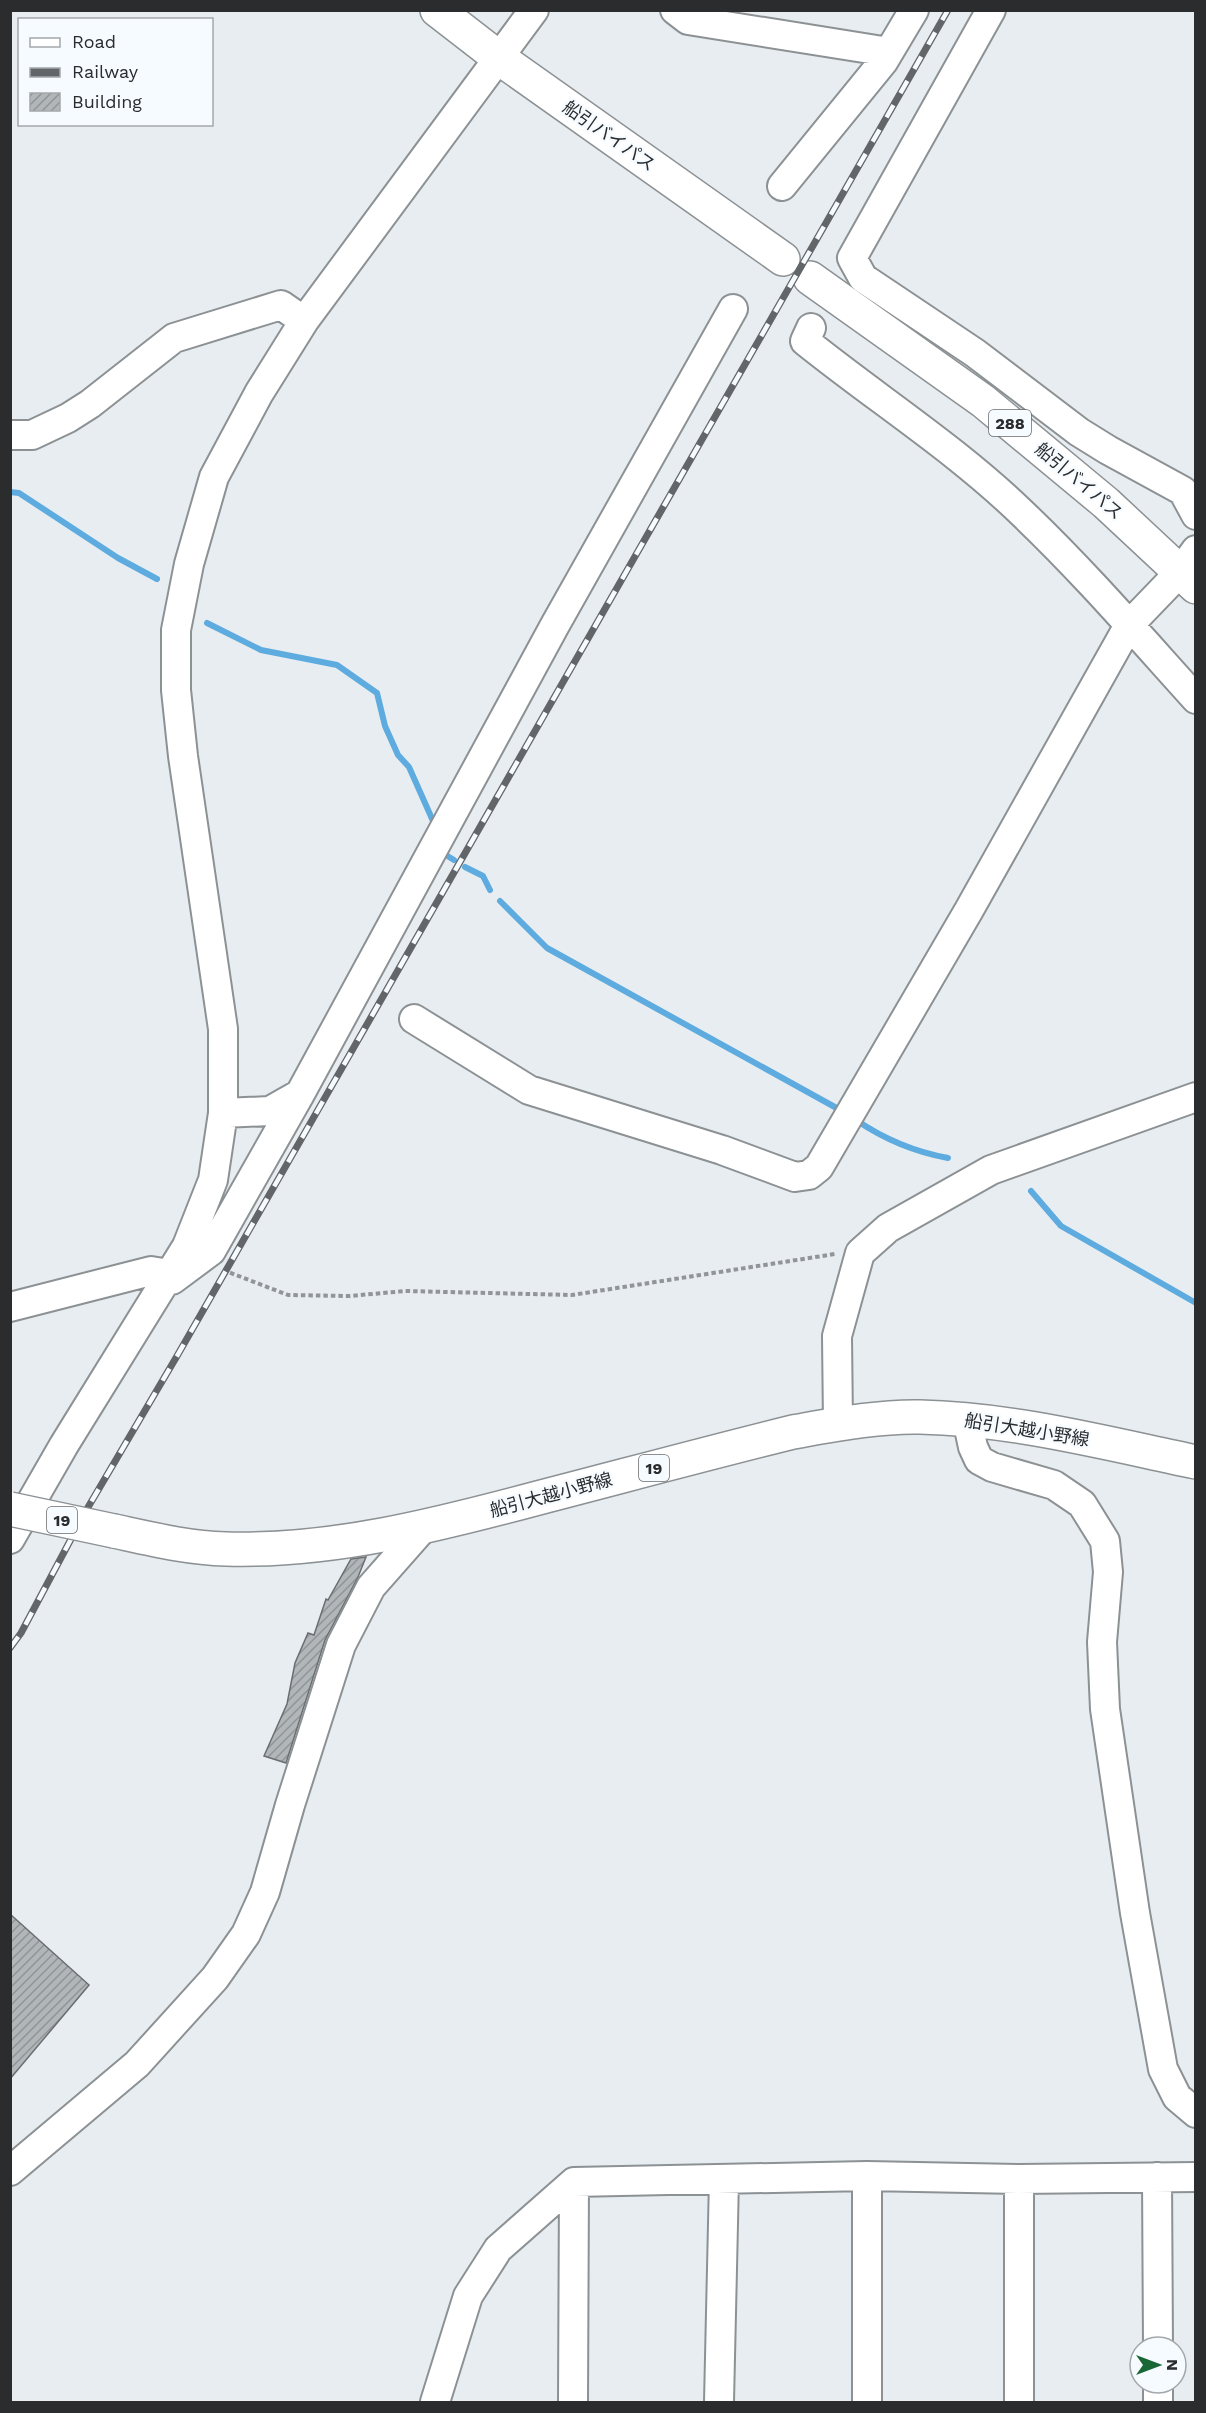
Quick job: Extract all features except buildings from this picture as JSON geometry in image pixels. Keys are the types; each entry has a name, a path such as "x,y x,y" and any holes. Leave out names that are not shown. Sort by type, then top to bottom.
{"main road":[{"name":"船引バイパス","path":"437,10 499,58 783,259"},
{"name":"船引バイパス","path":"810,278 983,401 1190,570"},
{"name":"船引大越小野線","path":"10,1509 170,1543 223,1549 276,1549 423,1528 758,1440 838,1424 918,1417 967,1419 1058,1432 1196,1462"}],"street":[{"path":"10,1539 64,1445 187,1246 213,1180 223,1113 223,1029 183,756 176,690 176,630 189,564 214,477 259,393 304,321 534,10"},
{"path":"675,10 688,20 889,52"},
{"path":"782,186 889,52 914,10"},
{"path":"991,10 852,258 863,278 975,353 1079,432 1183,491 1196,515"},
{"path":"10,435 32,435 68,418 90,404 174,338 281,304 304,321"},
{"path":"164,1282 211,1251 300,1094 555,625 733,309"},
{"path":"811,328 805,341 953,454 1022,512 1196,699"},
{"path":"414,1019 529,1090 722,1150 795,1177 809,1175 819,1167 851,1114 1129,625 1190,570"},
{"path":"223,1113 270,1111 300,1094"},
{"path":"838,1424 837,1336 860,1253 888,1228 991,1170 1196,1097"},
{"path":"10,1307 152,1271 164,1282"},
{"path":"967,1419 973,1447 979,1460 992,1467 1054,1485 1082,1504 1105,1541 1108,1572 1102,1642 1105,1709 1135,1913 1163,2069 1178,2097 1196,2113"},
{"path":"10,2171 137,2064 215,1978 246,1934 265,1892 290,1805 342,1645 371,1587 423,1528"},
{"path":"867,2176 867,2403"},
{"path":"435,2403 468,2296 505,2242 574,2181 867,2176 1019,2179 1196,2178"},
{"path":"1157,2177 1158,2335"},
{"path":"719,2403 724,2179"},
{"path":"1019,2179 1019,2403"},
{"path":"573,2403 574,2181"}],"path":[{"path":"201,1259 239,1277 288,1295 350,1296 405,1291 572,1295 839,1253 860,1253"}],"waterway":[{"path":"10,492 19,493 118,558 157,579"},
{"path":"207,623 261,650 337,665 377,693 385,726 398,755 409,767 433,821"},
{"path":"441,852 454,860"},
{"path":"465,867 483,876 490,890"},
{"path":"500,901 547,948 842,1111"},
{"path":"856,1120 900,1144 948,1158"},
{"path":"1031,1191 1061,1226 1196,1303"}],"railway":[{"path":"10,1648 21,1633 87,1509 177,1356 948,10"}]}
